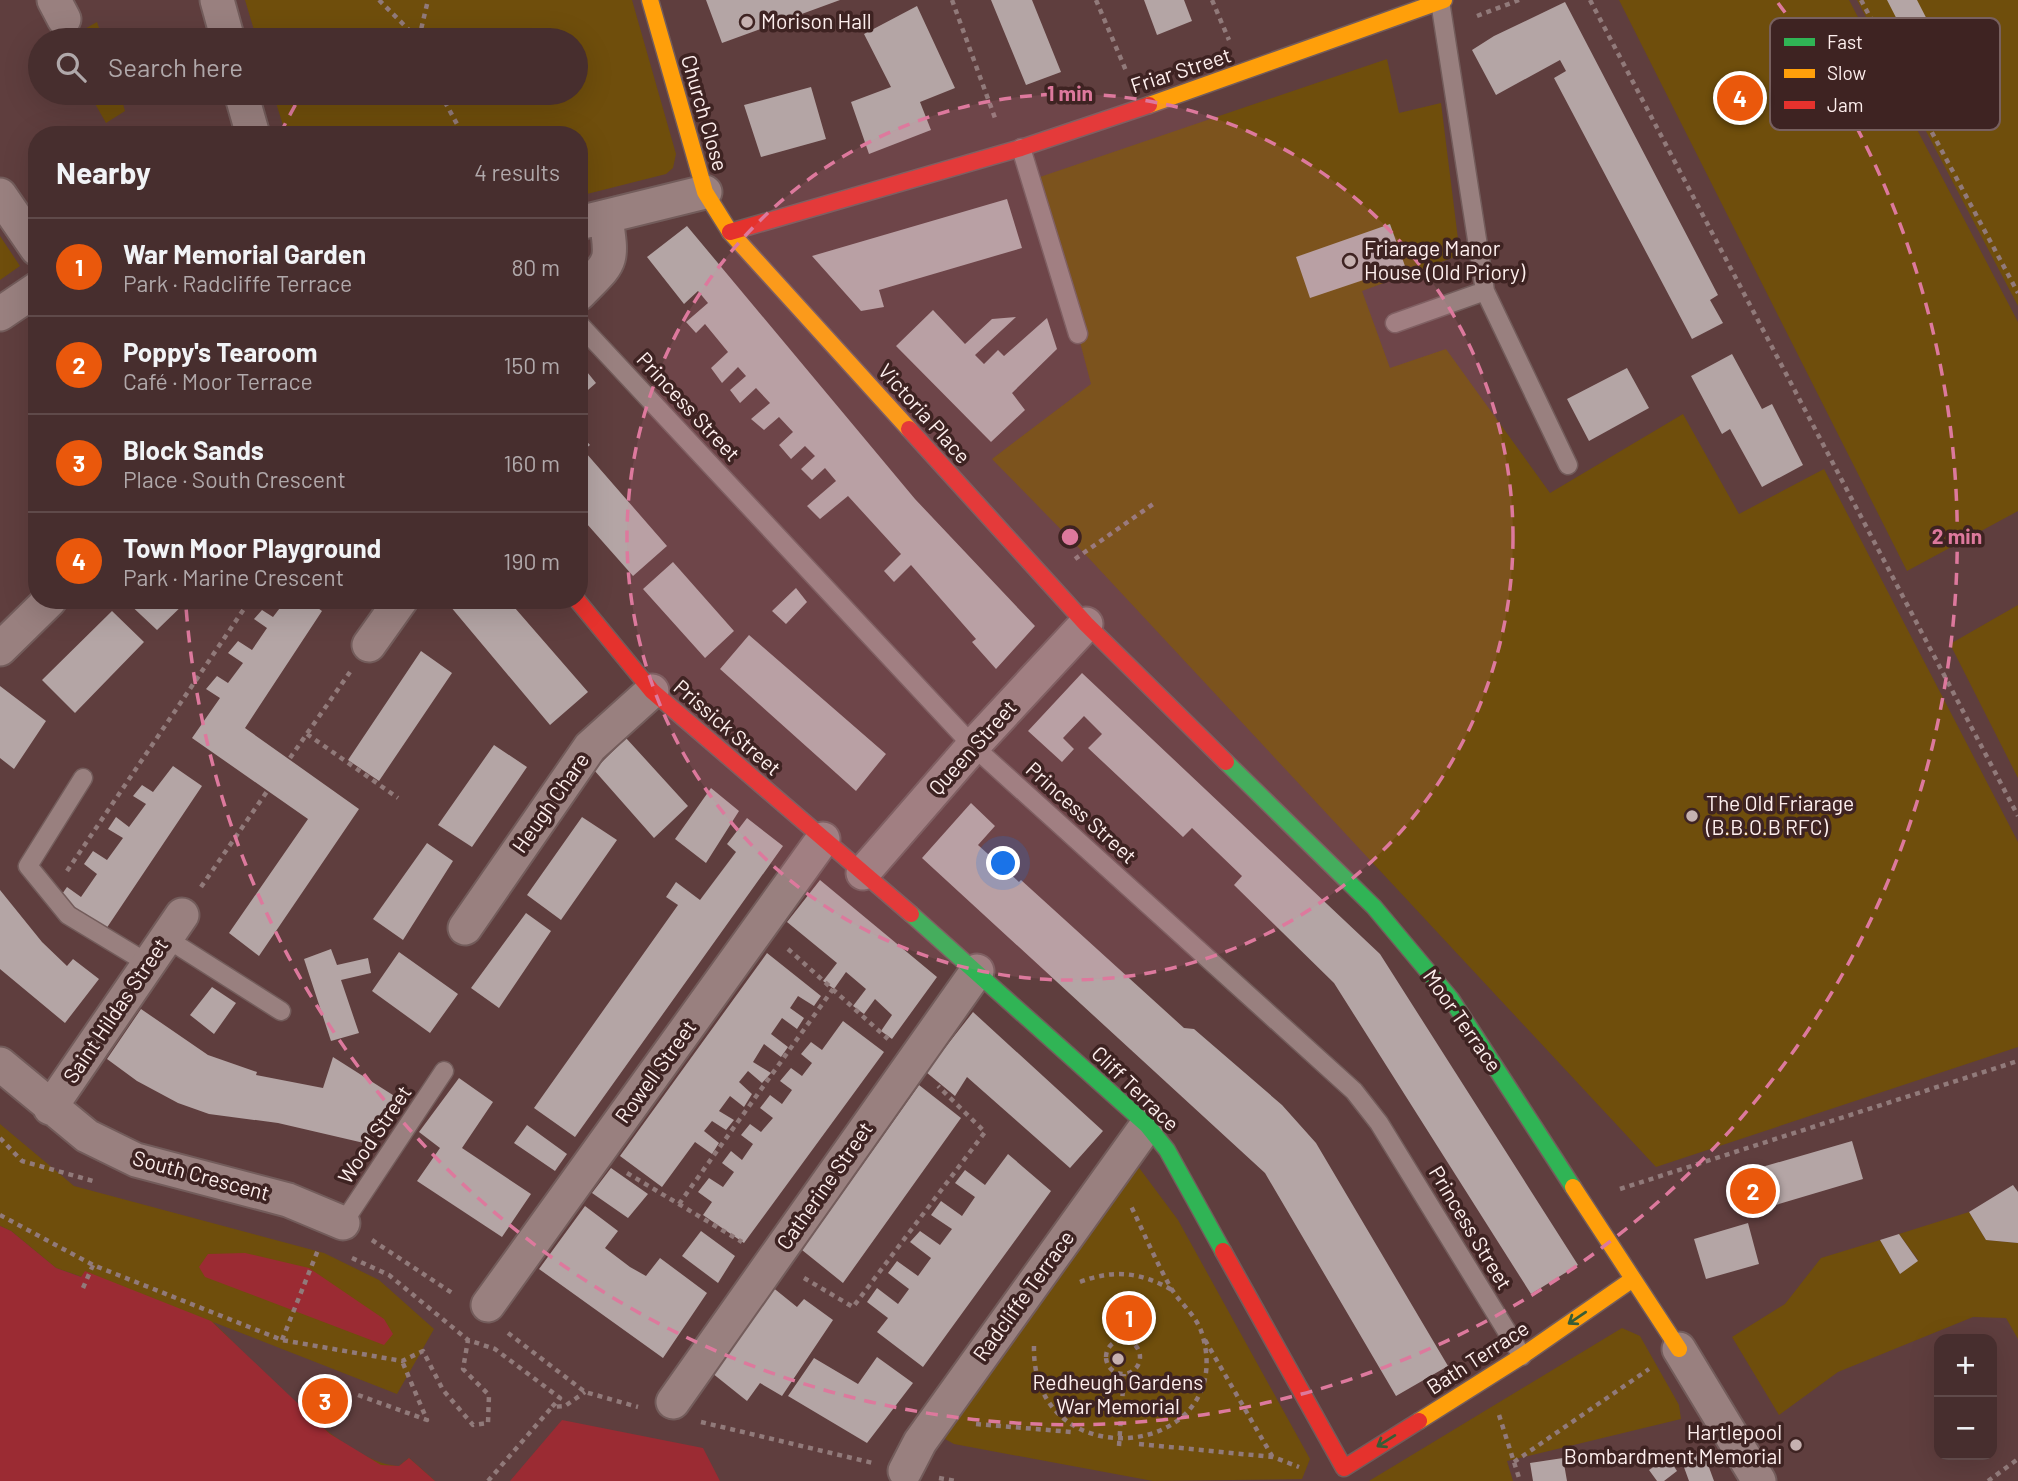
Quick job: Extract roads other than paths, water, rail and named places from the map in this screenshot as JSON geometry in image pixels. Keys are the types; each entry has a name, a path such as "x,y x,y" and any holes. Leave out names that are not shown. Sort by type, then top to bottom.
{"street":[{"path":"217,0 225,28"},
{"name":"Church Close","path":"650,0 705,192 730,232"},
{"name":"Friar Street","path":"730,232 1014,150 1140,106 1399,8 1442,1"},
{"path":"245,105 251,126"},
{"path":"588,285 608,265 611,256 592,221 705,192"},
{"path":"0,195 28,236"},
{"name":"Victoria Place","path":"730,232 1086,624"},
{"path":"0,314 28,295"},
{"path":"0,649 41,609"},
{"path":"369,645 395,609"},
{"name":"Prissick Street","path":"584,609 652,691 863,873"},
{"name":"Queen Street","path":"863,873 973,747 1086,624"},
{"name":"Moor Terrace","path":"1086,624 1374,907 1451,999 1679,1349 1759,1481"},
{"name":"Heugh Chare","path":"465,928 590,747 652,691"},
{"name":"Rowell Street","path":"484,1311 823,839"},
{"name":"Cliff Terrace","path":"863,873 977,971 1138,1137 1167,1150 1344,1468"},
{"name":"Saint Hildas Street","path":"50,1108 166,939"},
{"name":"Catherine Street","path":"669,1409 977,971"},
{"name":"South Crescent","path":"0,1064 86,1136 136,1160 288,1200 332,1234"},
{"name":"Radcliffe Terrace","path":"912,1456 1138,1137"},
{"name":"Bath Terrace","path":"1344,1468 1522,1356 1633,1279"}],"lane":[{"path":"1442,1 1485,291 1568,466"},
{"path":"1014,150 1078,334"},
{"path":"1395,323 1485,291"},
{"name":"Princess Street","path":"588,334 973,747 1354,1091 1379,1123 1522,1356"},
{"path":"83,778 28,866 68,915 166,939 281,1011"},
{"name":"Wood Street","path":"332,1234 444,1072"}],"place":[{"name":"Morison Hall","path":"747,22"},
{"name":"Town Moor Playground","path":"1740,98"},
{"name":"Friarage Manor House (Old Priory)","path":"1350,261"},
{"name":"The Old Friarage (B.B.O.B RFC)","path":"1692,816"},
{"name":"Poppy's Tearoom","path":"1753,1191"},
{"name":"War Memorial Garden","path":"1129,1318"},
{"name":"Redheugh Gardens War Memorial","path":"1118,1359"},
{"name":"Block Sands","path":"325,1401"},
{"name":"Hartlepool Bombardment Memorial","path":"1796,1445"}]}
